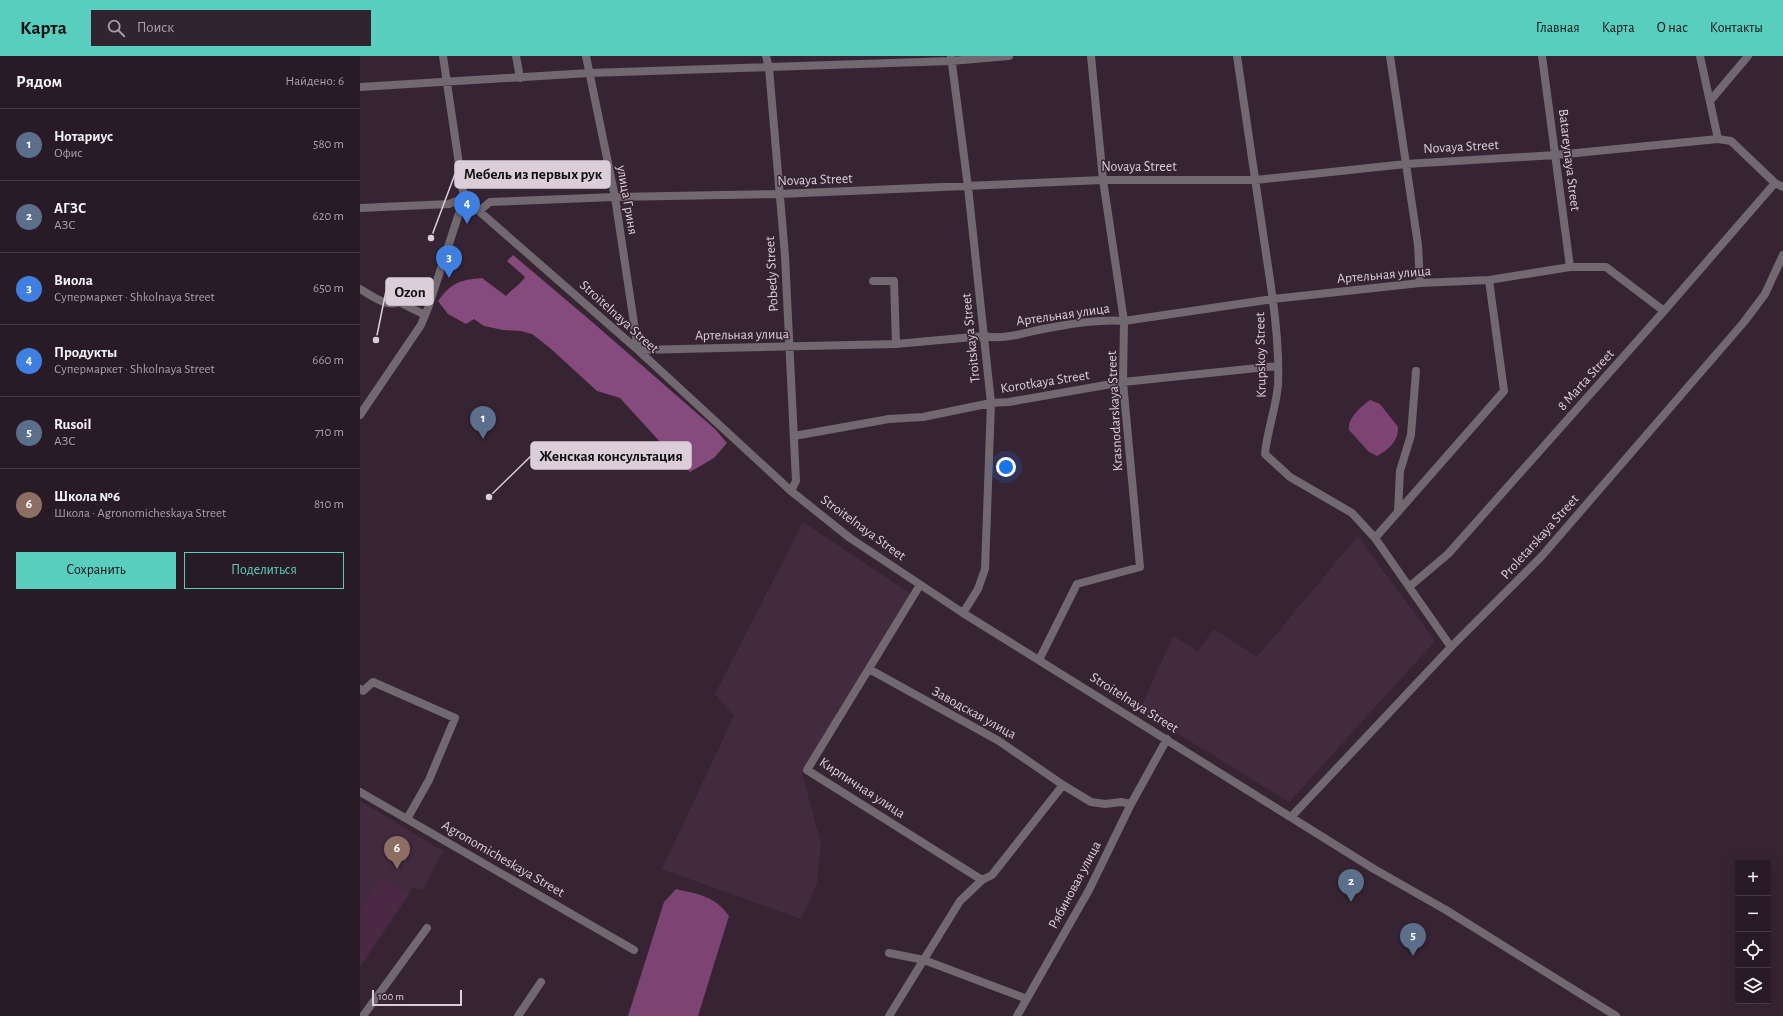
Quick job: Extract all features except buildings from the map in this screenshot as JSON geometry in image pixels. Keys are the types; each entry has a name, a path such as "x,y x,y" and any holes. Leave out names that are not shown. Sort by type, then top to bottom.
{"street":[{"path":"360,415 421,324 464,198 443,56"},
{"path":"516,56 520,78"},
{"name":"улица Гриня","path":"586,56 614,197 638,350"},
{"name":"Pobedy Street","path":"766,56 769,68 785,256 796,481 791,490"},
{"path":"360,87 446,83 589,73 769,68 1009,56"},
{"name":"Krasnodarskaya Street","path":"1039,660 1077,584 1140,567 1123,382 1124,322 1103,180 1091,56"},
{"name":"Krupskoy Street","path":"1237,56 1273,299 1278,386 1275,405 1267,433 1265,454 1290,477 1352,513 1375,538 1451,647"},
{"path":"1390,56 1418,245 1420,283"},
{"name":"Batareynaya Street","path":"1542,56 1570,267"},
{"path":"1700,56 1718,139"},
{"path":"1710,101 1748,56"},
{"name":"Troitskaya Street","path":"951,58 968,187 991,403 985,569 978,589 963,613"},
{"name":"Novaya Street","path":"479,211 490,202 614,197 779,194 1103,180 1255,180 1406,164 1556,155 1718,139 1731,141 1775,183 1783,187"},
{"name":"8 Marta Street","path":"1408,587 1448,554 1664,311 1775,183"},
{"path":"360,208 449,204 464,198"},
{"name":"Stroitelnaya Street","path":"464,198 638,350 791,490 850,538 963,613 1292,816 1374,869 1446,910 1616,1016"},
{"name":"Proletarskaya Street","path":"1292,816 1451,647 1541,557 1744,322 1765,294 1783,255"},
{"name":"Артельная улица","path":"638,350 896,344 984,336 993,338 1053,327 1114,320 1124,322 1273,299 1420,283 1489,280 1570,267 1606,267 1664,311"},
{"path":"1375,538 1504,391 1489,280"},
{"path":"873,281 894,281 896,344"},
{"path":"360,289 384,302 391,304 399,302 425,315"},
{"name":"Korotkaya Street","path":"794,436 889,419 923,417 991,403 1009,402 1123,382 1277,366"},
{"path":"1398,512 1400,471 1411,436 1416,371"},
{"name":"Кирпичная улица","path":"920,585 807,770 982,880"},
{"name":"Заводская улица","path":"869,669 999,741 1063,785 1091,802 1105,804 1121,802 1131,804"},
{"path":"362,690 373,682 455,718 429,780 407,819"},
{"name":"Рябиновая улица","path":"1017,1016 1089,890 1131,804 1167,739"},
{"path":"889,1016 960,901 982,880 992,875 1063,785"},
{"name":"Agronomicheskaya Street","path":"360,792 634,950"},
{"path":"363,1016 427,928"},
{"path":"890,953 924,960 1027,999"},
{"path":"518,1016 541,982"}],"shaded area":[{"path":"513,255 715,429 727,443 714,458 690,472 672,455 620,398 597,391 550,348 532,334 484,326 474,319 466,324 448,314 438,301 452,286 457,283 482,278 506,296 525,277 507,261"},
{"path":"1370,400 1380,404 1398,427 1395,441 1385,451 1377,456 1369,452 1349,430 1350,421 1359,409"},
{"path":"803,522 911,594 802,773 821,844 817,883 801,919 662,869 734,716 715,694"},
{"path":"1358,536 1435,641 1289,802 1140,710 1173,636 1198,651 1214,629 1257,657"},
{"path":"360,801 443,851 423,890 413,888 360,967"},
{"path":"382,877 408,894 360,966 360,911"},
{"path":"676,889 699,894 712,900 724,909 729,916 698,1016 628,1016 664,902"}],"place":[{"name":"Продукты","path":"467,224"},
{"name":"Мебель из первых рук","path":"431,238"},
{"name":"Виола","path":"449,278"},
{"name":"Ozon","path":"376,340"},
{"name":"Нотариус","path":"483,439"},
{"name":"Женская консультация","path":"489,497"},
{"name":"Школа №6","path":"397,869"},
{"name":"АГЗС","path":"1351,902"},
{"name":"Rusoil","path":"1413,956"}]}
